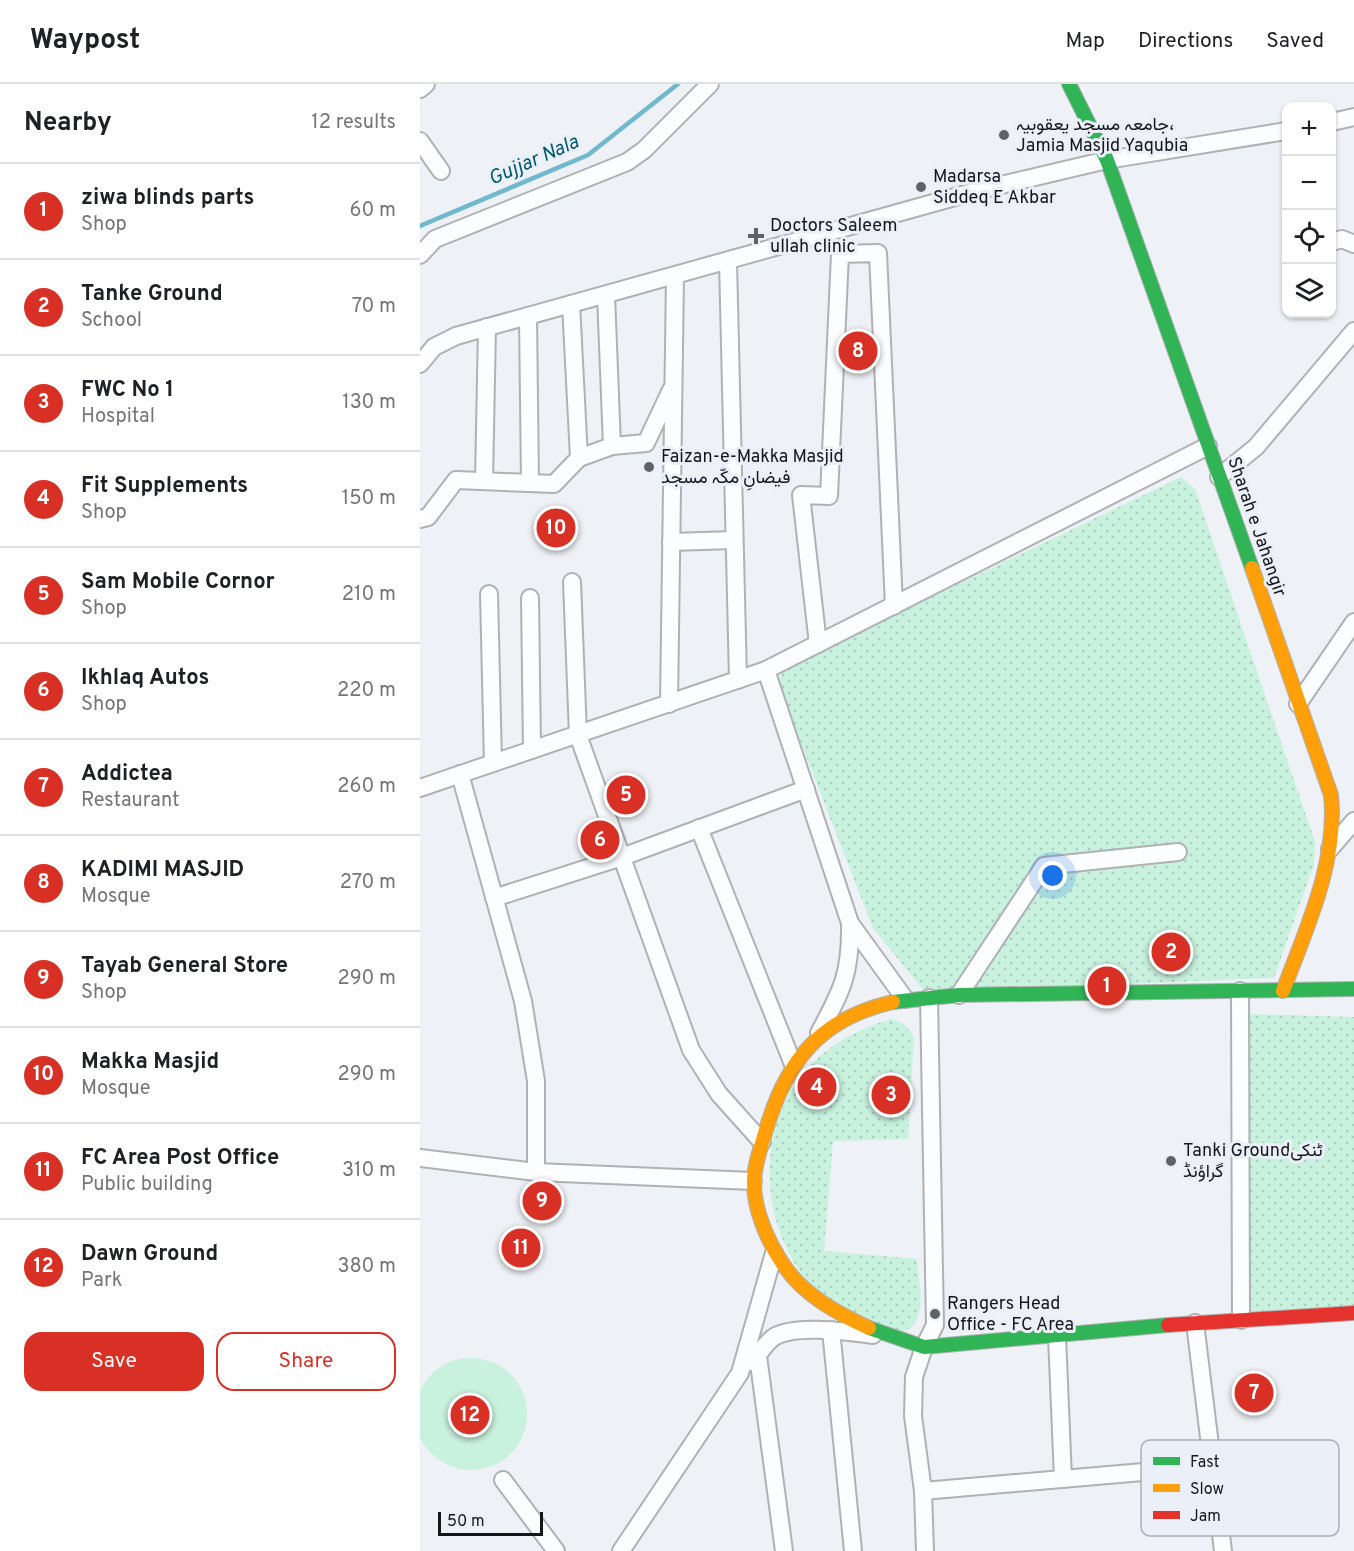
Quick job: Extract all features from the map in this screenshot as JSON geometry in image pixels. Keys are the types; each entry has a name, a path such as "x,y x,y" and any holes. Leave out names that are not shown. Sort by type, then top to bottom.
{"street":[{"path":"420,89 426,84"},
{"path":"420,255 435,239 627,162 644,150 710,84"},
{"name":"Sharah e Jahangir","path":"1068,84 1107,160 1188,383 1331,795 1334,822 1330,849 1315,903 1283,991"},
{"path":"1336,121 1354,117"},
{"path":"420,364 434,347 456,336 980,190 1107,160 1282,131"},
{"path":"420,141 441,171"},
{"path":"1336,241 1342,239 1354,244"},
{"path":"818,644 801,495 829,496 840,254 878,253 894,606"},
{"path":"728,261 738,680"},
{"path":"669,704 675,276"},
{"path":"606,295 612,446"},
{"path":"571,304 579,458"},
{"path":"528,316 530,483"},
{"path":"484,481 487,327"},
{"path":"1219,477 1256,447 1354,331"},
{"path":"420,519 428,517 456,480 554,484 579,458 612,446 646,443 674,384"},
{"path":"420,788 766,670 1208,446"},
{"path":"671,542 734,540"},
{"path":"572,582 578,735 691,1050 719,1094 762,1142"},
{"path":"489,594 493,763"},
{"path":"530,598 532,750"},
{"path":"1298,704 1354,622"},
{"path":"766,670 850,923 905,999"},
{"path":"460,774 523,1001 536,1081 536,1172"},
{"path":"494,898 622,857 806,789"},
{"path":"1330,849 1354,821"},
{"path":"699,828 793,1064"},
{"path":"959,995 1044,866 1178,852"},
{"path":"814,1042 840,995 848,972 850,923"},
{"path":"881,1336 836,1315 802,1289 774,1253 763,1225 753,1181 777,1092 793,1064 833,1026 860,1011 905,999 959,995 1354,989"},
{"path":"1240,991 1241,1320"},
{"path":"925,1551 922,1491 913,1416 914,1377 924,1347 935,1325 929,998"},
{"path":"420,1158 536,1172 753,1181"},
{"path":"740,1373 774,1253"},
{"path":"621,1551 740,1373 774,1337 800,1331 831,1330 881,1336 924,1347 1195,1323 1354,1313"},
{"path":"1195,1323 1209,1440"},
{"path":"831,1330 853,1551"},
{"path":"1057,1336 1063,1479"},
{"path":"758,1356 784,1551"},
{"path":"922,1491 1141,1472"},
{"path":"503,1480 556,1551"},
{"path":"1221,1536 1223,1551"}],"green space":[{"path":"1181,477 1195,489 1315,842 1314,864 1274,978 925,992 873,928 781,692 780,677 786,667"},
{"path":"1249,1014 1354,1017 1354,1311 1276,1316 1240,1308"},
{"path":"891,1019 905,1026 914,1038 908,1139 833,1141 824,1251 917,1259 920,1303 917,1320 905,1331 897,1334 883,1332 876,1328 822,1293 804,1277 788,1252 777,1224 771,1195 770,1164 774,1134 783,1106 798,1080 819,1057 844,1039"},
{"path":"471,1358 492,1363 510,1375 522,1393 527,1414 522,1435 510,1453 492,1465 471,1470 450,1465 432,1453 420,1435 415,1414 420,1393 432,1375 450,1363"}],"waterway":[{"name":"Gujjar Nala","path":"420,226 588,155 678,84"}],"traffic: fast":[{"path":"1069,84 1107,160 1252,568"},
{"path":"893,1002 959,995 1354,989"},
{"path":"869,1328 924,1347 1168,1325"}],"traffic: slow":[{"path":"1252,568 1331,795 1332,820 1325,870 1310,919 1283,991"},
{"path":"869,1328 821,1302 791,1275 767,1236 756,1204 754,1176 774,1105 796,1063 826,1031 868,1009 893,1002"}],"traffic: jam":[{"path":"1168,1325 1354,1313"}],"place":[{"name":"جامعہ مسجد یعقوبیہ، Jamia Masjid Yaqubia","path":"1004,135"},
{"name":"Madarsa Siddeq E Akbar","path":"921,187"},
{"name":"Doctors Saleem ullah clinic","path":"756,236"},
{"name":"KADIMI MASJID","path":"858,351"},
{"name":"Faizan-e-Makka Masjid فیضانِ مکّہ مسجد","path":"649,467"},
{"name":"Makka Masjid","path":"556,528"},
{"name":"Sam Mobile Cornor","path":"626,795"},
{"name":"Ikhlaq Autos","path":"600,840"},
{"name":"Tanke Ground","path":"1171,952"},
{"name":"ziwa blinds parts","path":"1107,986"},
{"name":"Fit Supplements","path":"817,1087"},
{"name":"FWC No 1","path":"891,1095"},
{"name":"Tanki Groundٹنکی گراؤنڈ","path":"1171,1161"},
{"name":"Tayab General Store","path":"542,1201"},
{"name":"FC Area Post Office","path":"521,1248"},
{"name":"Rangers Head Office - FC Area","path":"935,1314"},
{"name":"Addictea","path":"1254,1393"},
{"name":"Dawn Ground","path":"470,1415"}]}
